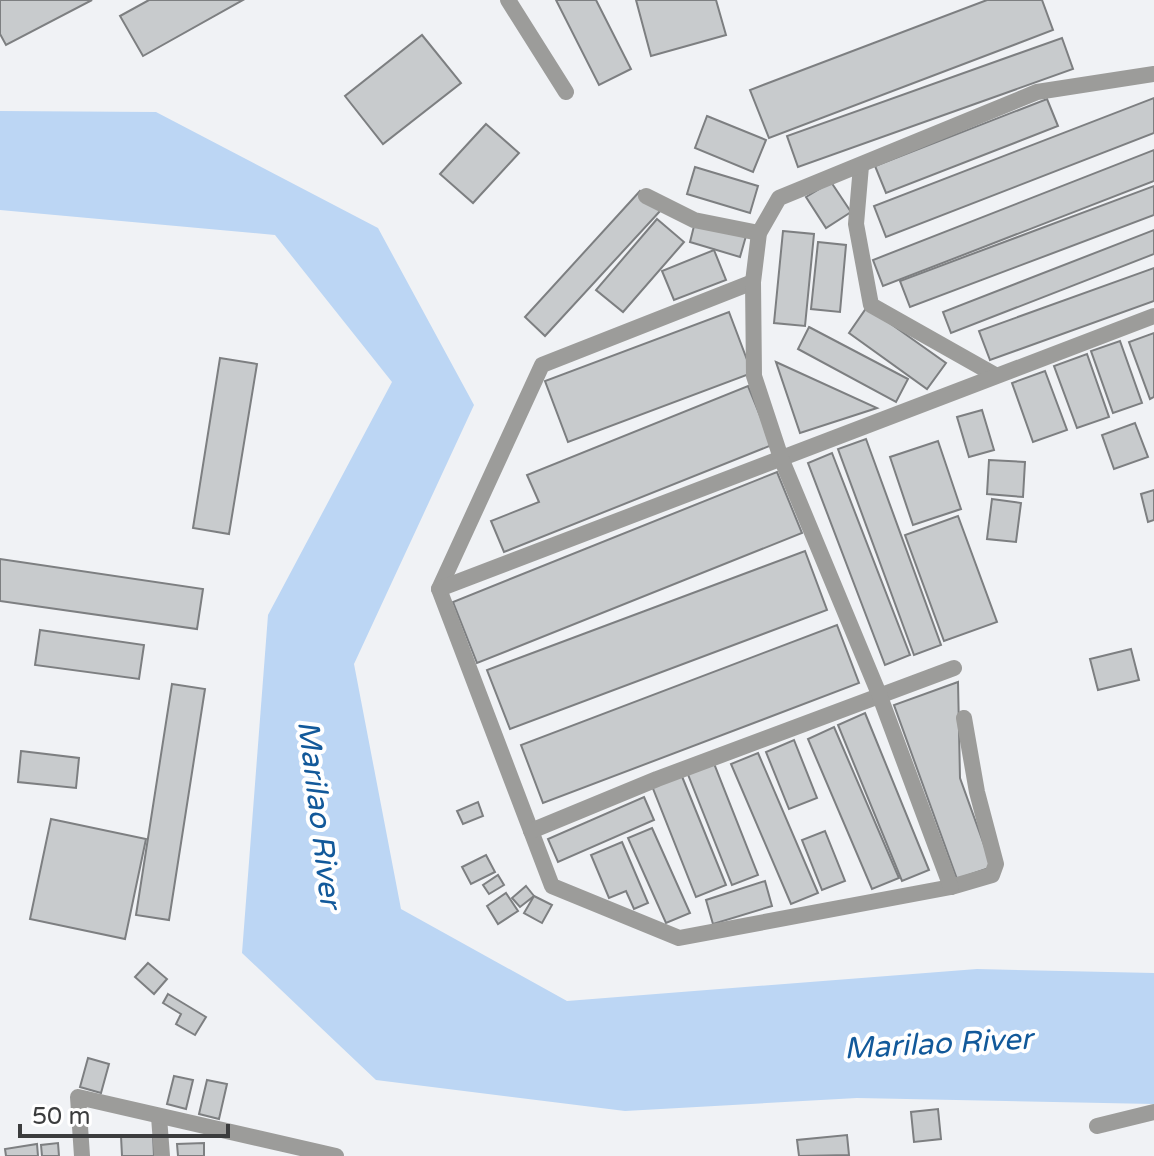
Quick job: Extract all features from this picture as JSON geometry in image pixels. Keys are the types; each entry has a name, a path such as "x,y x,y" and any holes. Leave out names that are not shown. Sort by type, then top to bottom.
{"street":[{"path":"508,0 566,92"},
{"path":"951,887 879,694 781,458 754,376 753,282 759,233 779,198 1037,92 1154,74"},
{"path":"861,166 856,224 871,305 995,375"},
{"path":"646,196 694,220 759,233"},
{"path":"753,282 542,365 439,589 552,886 679,938 951,887 992,875 996,871 964,718"},
{"path":"439,589 1154,316"},
{"path":"531,831 879,694 954,668"},
{"path":"82,1156 78,1097 336,1156"},
{"path":"1097,1126 1154,1112"},
{"path":"159,1117 162,1156"},
{"path":"250,1138 251,1156"}],"water":[{"name":"Marilao River","path":"0,111 156,112 378,228 474,405 354,664 401,909 567,1001 977,969 1154,973 1154,1104 857,1098 625,1111 376,1080 242,953 268,615 392,382 275,235 0,210"}],"building":[{"path":"0,0 92,0 6,45 0,34"},
{"path":"149,0 243,0 143,56 120,16"},
{"path":"556,0 596,0 631,69 599,85"},
{"path":"636,0 716,0 726,35 651,56"},
{"path":"987,0 1042,0 1053,30 769,138 750,90"},
{"path":"422,35 461,83 383,144 345,96"},
{"path":"1062,38 1073,69 798,167 787,136"},
{"path":"1154,98 1154,133 886,237 874,206"},
{"path":"1047,99 1058,126 886,193 875,166"},
{"path":"707,116 766,140 753,172 695,148"},
{"path":"486,124 519,153 473,203 440,174"},
{"path":"1154,150 1154,181 883,286 873,260"},
{"path":"695,167 758,186 750,213 687,194"},
{"path":"831,182 851,212 826,228 806,197"},
{"path":"1154,186 1154,215 910,307 900,281"},
{"path":"640,191 661,210 545,336 525,317"},
{"path":"657,219 684,242 623,312 596,290"},
{"path":"695,222 746,236 740,257 690,242"},
{"path":"1154,230 1154,254 951,333 943,312"},
{"path":"783,231 814,234 805,326 774,323"},
{"path":"818,242 846,245 840,312 811,309"},
{"path":"714,250 726,280 674,300 662,271"},
{"path":"1154,268 1154,301 990,360 979,331"},
{"path":"867,307 946,363 927,389 849,333"},
{"path":"729,312 752,373 568,442 545,381"},
{"path":"809,327 908,379 896,402 798,349"},
{"path":"1154,333 1154,397 1150,399 1129,342"},
{"path":"1120,341 1142,403 1113,413 1091,351"},
{"path":"1087,354 1109,417 1077,428 1054,366"},
{"path":"220,358 257,364 229,534 193,528"},
{"path":"776,362 877,408 800,433"},
{"path":"1045,371 1067,430 1033,442 1012,383"},
{"path":"748,386 772,445 504,552 491,521 539,502 527,475"},
{"path":"982,410 994,450 969,457 957,417"},
{"path":"1135,423 1148,457 1114,469 1102,435"},
{"path":"866,439 941,645 914,655 838,449"},
{"path":"938,441 961,509 913,525 890,457"},
{"path":"832,453 910,655 885,665 808,463"},
{"path":"989,460 1025,462 1023,497 987,494"},
{"path":"777,472 802,533 477,663 453,602"},
{"path":"1154,490 1154,520 1148,522 1141,494"},
{"path":"992,499 1021,503 1016,542 987,539"},
{"path":"958,516 997,622 944,641 905,535"},
{"path":"805,551 827,610 510,729 487,670"},
{"path":"0,559 203,589 197,629 0,601"},
{"path":"837,625 859,683 543,803 521,745"},
{"path":"40,630 144,645 139,679 35,665"},
{"path":"1131,649 1139,680 1098,690 1090,659"},
{"path":"958,682 960,778 992,867 957,879 894,705"},
{"path":"172,684 205,689 169,920 136,915"},
{"path":"865,713 929,870 902,881 838,725"},
{"path":"834,727 899,878 872,889 808,739"},
{"path":"794,740 817,798 789,809 766,752"},
{"path":"21,751 79,758 76,788 18,782"},
{"path":"758,753 818,893 791,904 731,764"},
{"path":"713,761 758,875 732,885 687,772"},
{"path":"681,774 726,885 696,897 652,786"},
{"path":"644,797 654,820 558,862 548,839"},
{"path":"478,802 483,816 463,824 457,811"},
{"path":"51,819 146,839 125,939 30,919"},
{"path":"652,828 690,913 666,923 628,838"},
{"path":"825,831 845,881 822,890 802,840"},
{"path":"622,842 648,903 634,909 626,891 609,898 591,855"},
{"path":"486,855 495,872 471,884 462,867"},
{"path":"498,875 504,885 489,894 483,885"},
{"path":"765,881 772,906 713,924 706,900"},
{"path":"526,886 534,896 520,907 512,898"},
{"path":"506,893 518,911 498,924 487,906"},
{"path":"534,896 552,905 542,923 524,913"},
{"path":"148,963 167,979 154,994 135,977"},
{"path":"168,994 206,1017 195,1035 176,1024 181,1014 163,1003"},
{"path":"88,1058 109,1064 101,1093 80,1087"},
{"path":"174,1076 193,1080 186,1109 167,1104"},
{"path":"207,1080 227,1084 219,1119 199,1114"},
{"path":"938,1109 941,1139 914,1142 911,1112"},
{"path":"153,1135 154,1156 122,1156 121,1136"},
{"path":"847,1135 849,1155 799,1156 797,1140"},
{"path":"58,1143 59,1156 42,1156 41,1145"},
{"path":"204,1143 204,1156 178,1156 177,1144"},
{"path":"37,1144 38,1156 6,1156 5,1149"}]}
